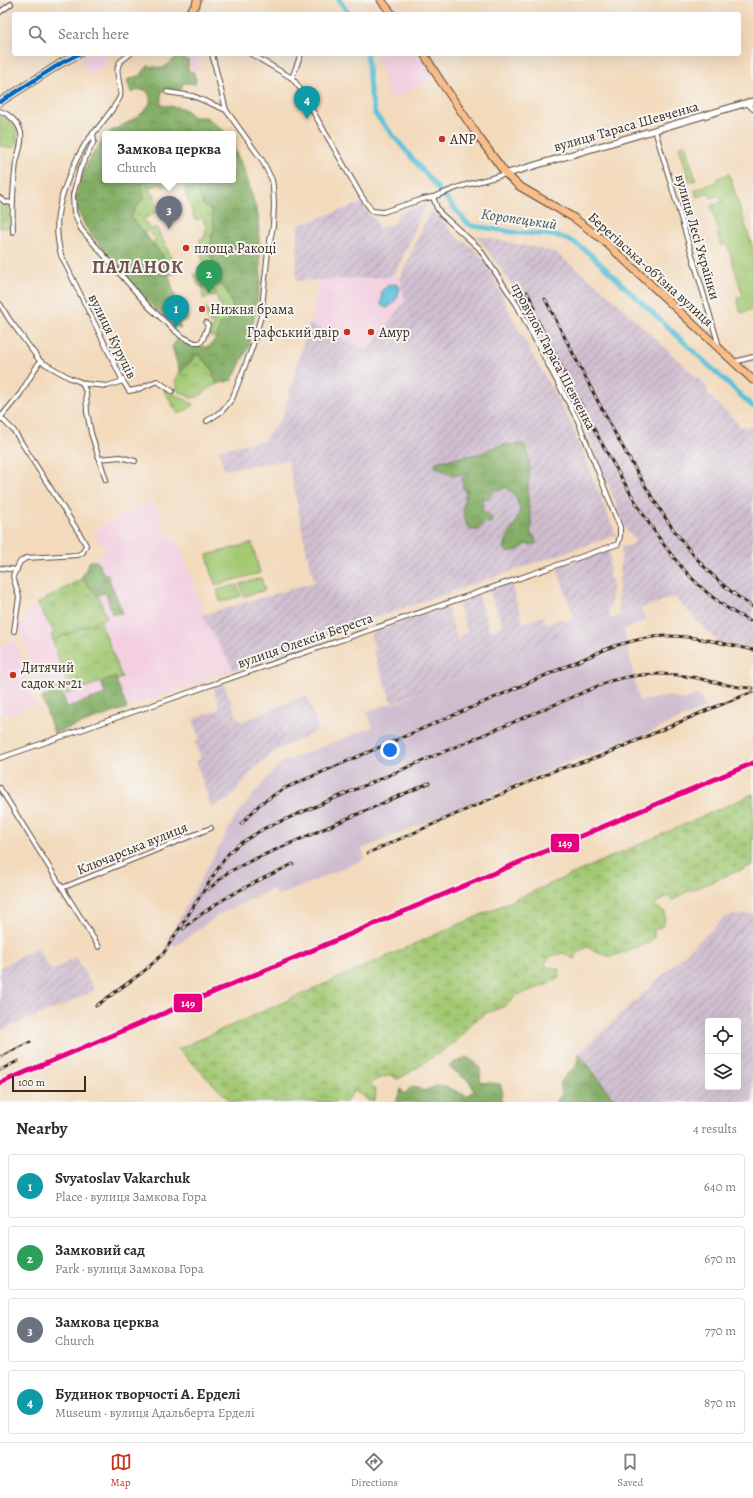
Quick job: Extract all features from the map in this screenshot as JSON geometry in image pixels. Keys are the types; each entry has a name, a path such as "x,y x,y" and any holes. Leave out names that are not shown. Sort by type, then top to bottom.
{"highway":[{"path":"192,12 198,0"},
{"path":"381,0 390,12"},
{"path":"0,102 75,56"},
{"name":"Берегівська-обʼїзна вулиця","path":"425,56 480,139 506,174 519,186 588,227 625,259 753,380"}],"street":[{"path":"0,12 11,4"},
{"name":"вулиця Куруців","path":"128,56 120,63 118,71 122,92 120,97 93,133 76,160 61,196 56,225 58,242 61,255 122,381 129,391 139,389 157,381 172,391"},
{"path":"207,422 222,411 232,399 252,348 261,316 274,209 273,186 269,173 262,160 226,110 212,56"},
{"path":"254,56 292,78 304,94 362,197 372,211 383,212 506,174"},
{"path":"292,78 299,56"},
{"path":"167,92 193,96 226,110"},
{"path":"750,102 753,109"},
{"name":"вулиця Тараса Шевченка","path":"506,174 750,102"},
{"path":"0,111 15,122 21,132 22,138 16,167 13,203 13,232"},
{"name":"вулиця Лесі Українки","path":"656,130 720,350"},
{"path":"93,133 94,141 80,169 73,195 74,212 81,229 148,307 182,336 195,343 200,343 208,325 206,323"},
{"name":"провулок Тараса Шевченка","path":"435,196 437,208 441,214 479,248 514,299 527,322 578,421 602,478 620,528 618,544"},
{"path":"0,198 5,202 13,203"},
{"path":"0,304 9,319 40,361 82,383 107,386 122,381"},
{"path":"734,362 753,357"},
{"path":"14,631 18,598 13,576 20,562 26,558 78,555 83,552 86,545 14,431 1,418 20,394 40,361"},
{"path":"82,383 88,401 87,412 91,432 106,480"},
{"path":"99,459 120,458 135,461"},
{"name":"вулиця Олексія Береста","path":"0,758 618,544"},
{"path":"0,568 16,570"},
{"path":"0,788 99,946"},
{"name":"Ключарська вулиця","path":"62,888 211,828"}],"shaded area":[{"path":"85,56 106,56 109,65 89,75 80,59"},
{"path":"186,56 197,56 200,70 191,70"},
{"path":"377,56 419,56 435,77 389,100"},
{"path":"362,203 372,218 375,218 378,229 395,223 398,212 426,204 394,274 389,277 296,281 298,225"},
{"path":"431,209 459,239 473,248 486,263 517,327 570,422 616,535 372,619 367,619 366,622 328,633 327,638 234,670 206,623 203,615 315,582 308,558 288,460 224,470 219,449 262,441 282,418 309,324 368,350 405,301 400,278"},
{"path":"476,235 555,252 599,286 708,388 707,393 740,426 753,427 753,649 718,642 674,597 619,616 618,598 622,547 633,544 636,539 627,532 582,418 521,300 500,267"},
{"path":"394,274 400,278 405,301 368,350 309,324 320,280 389,277"},
{"path":"151,500 169,535 180,543 206,623 234,670 54,733 19,628 29,609 81,579 90,561 107,553 94,531"},
{"path":"607,550 610,554 609,579 612,580 611,606 607,608 610,619 554,638 392,703 372,649 375,648 370,633 447,606 458,642 467,631 458,603 478,595 490,631 503,626 489,591 511,583 523,623 543,616 546,624 563,618 566,622 574,618 557,567"},
{"path":"640,609 647,620 624,630 639,701 670,696 683,700 698,694 706,707 633,740 569,762 362,849 365,859 278,896 272,889 220,914 174,947 167,941 237,814 280,763 373,727 366,712 392,704 554,638"},
{"name":"Дитячий садок №21","path":"15,640 36,705 4,716 0,710 0,645"},
{"path":"224,684 237,716 241,722 307,695 319,730 277,750 253,770 228,800 211,807 196,761 201,759 195,742 200,740 193,719 220,709 213,688"},
{"path":"753,913 753,1102 616,1102 579,1053 725,917"},
{"path":"37,947 51,971 76,957 95,990 60,1007 0,1030 0,968"}],"green space":[{"path":"178,56 188,60 188,71 193,72 196,79 195,84 183,83 181,90 165,88 161,98 161,105 183,108 194,117 206,117 224,131 111,131 129,122 142,113 150,103 150,97 146,90 139,90 131,93 127,80 140,75 148,66 163,68"},
{"path":"2,115 6,116 16,131 17,138 14,148 0,146 0,117"},
{"path":"102,142 102,183 142,183 144,198 136,207 131,217 162,255 179,308 175,314 181,329 154,308 140,293 89,232 79,214 76,199 79,185 84,171 95,150"},
{"path":"685,145 696,180 690,182 679,147"},
{"path":"236,153 245,171 258,216 261,278 249,346 232,380 217,384 211,367 197,354 180,373 172,347 179,337 194,346 209,347 216,338 221,323 228,323 233,306 226,289 219,283 210,250 214,227 212,210 204,206 195,183 236,183"},
{"path":"729,174 753,249 753,309 741,313 737,298 743,296 727,244 721,246 717,233 719,232 711,206 722,202 719,195 711,198 709,193 697,197 695,190 718,181 718,178"},
{"path":"142,183 172,183 162,187 160,184 149,188 152,195 155,195 155,202 159,208 156,212 143,219 151,229 156,227 179,272 169,275 162,255 153,243 156,240 148,230 144,233 131,217 136,207 144,198"},
{"path":"190,183 195,183 204,206 212,210 214,227 210,250 219,283 226,289 233,306 228,323 221,323 216,338 210,336 214,323 209,323 204,308 206,308 207,311 222,312 215,291 198,285 194,274 198,277 210,278 206,262 203,263 200,250 200,239 204,239 206,228 203,218 195,220 184,187 189,186"},
{"path":"0,201 9,206 10,227 0,228"},
{"path":"202,286 215,291 216,295 203,299"},
{"path":"184,305 188,319 178,323 175,314 179,308 181,309"},
{"path":"197,354 211,367 217,384 197,397 191,398 178,391 175,378"},
{"path":"165,389 193,404 190,408 178,414 164,391"},
{"path":"523,444 528,455 529,462 528,504 531,516 531,535 535,537 536,543 531,545 527,544 510,553 505,550 505,544 520,510 517,500 513,494 506,487 503,489 494,490 490,497 486,499 482,497 483,512 489,514 492,519 491,523 484,521 478,530 470,530 464,513 464,499 466,495 462,483 463,478 467,477 468,475 458,476 450,474 435,466 436,462 482,453 489,449 503,445"},
{"path":"252,543 260,573 215,585 207,555"},
{"path":"90,561 97,561 104,574 107,574 123,613 112,614 106,593 97,595 81,579"},
{"path":"261,578 265,590 244,596 240,584"},
{"path":"81,579 99,597 107,618 80,628 53,641 51,635 54,632 37,604"},
{"path":"237,585 241,596 220,602 217,590"},
{"path":"100,620 122,678 117,680 115,677 66,694 64,688 72,685 67,684 53,641"},
{"path":"115,677 127,708 54,733 42,698 51,694 50,690 60,686 67,707 105,694 101,682"},
{"path":"753,794 753,865 684,893 673,900 668,896 653,905 665,912 665,919 662,926 653,931 655,937 650,942 611,957 587,947 581,950 574,959 563,953 551,956 545,963 547,967 558,969 559,978 546,985 517,995 507,1005 487,1013 470,1024 458,1040 406,1075 397,1079 391,1075 375,1080 371,1084 376,1092 375,1099 372,1101 368,1101 364,1096 358,1093 357,1090 354,1091 346,1102 231,1102 178,1049"},
{"path":"579,1053 616,1102 556,1102 562,1094 560,1083 566,1075 576,1067"},
{"path":"466,1057 479,1066 480,1082 500,1084 503,1093 500,1099 503,1102 396,1102 401,1089 404,1094 412,1086 424,1091 438,1085 452,1089 467,1096 474,1091 470,1082 449,1067 454,1062 458,1062"}],"water":[{"path":"396,284 400,288 397,297 392,305 386,308 381,305 382,290 389,285"}],"waterway":[{"name":"Коропецький","path":"339,0 348,12"},
{"name":"Коропецький","path":"367,56 370,90 375,114 467,223 473,226 519,233 556,236 572,241 580,246 753,407"}],"railway":[{"path":"527,292 535,308"},
{"path":"545,299 611,426 647,490 693,555 731,592 753,607"},
{"path":"529,304 603,445 655,532 688,574 707,592 727,608 750,621"},
{"path":"241,824 260,804 283,789 611,647 653,637 678,636 703,639 753,650"},
{"path":"96,1006 143,972 163,954 228,854 239,844 265,828 620,678 651,674 671,674 738,687 753,688"},
{"path":"368,853 556,770 601,756 753,692"},
{"path":"208,890 227,873 250,861 429,783"},
{"path":"183,929 222,900 293,864"},
{"path":"0,1057 30,1042"},
{"path":"0,1070 18,1061"}],"transit line":[{"name":"3","path":"0,102 75,56"},
{"name":"149","path":"0,1083 753,763"}],"place":[{"name":"Будинок творчості А. Ерделі","path":"307,119"},
{"name":"ANP","path":"442,139"},
{"name":"Замкова церква","path":"169,229"},
{"name":"площа Ракоці","path":"186,248"},
{"name":"Замковий сад","path":"209,293"},
{"name":"Нижня брама","path":"202,309"},
{"name":"Svyatoslav Vakarchuk","path":"176,328"},
{"name":"Графський двір","path":"347,332"},
{"name":"Амур","path":"371,332"},
{"name":"Дитячий садок №21","path":"13,675"}],"district":[{"name":"ПАЛАНОК","path":"138,267"}]}
